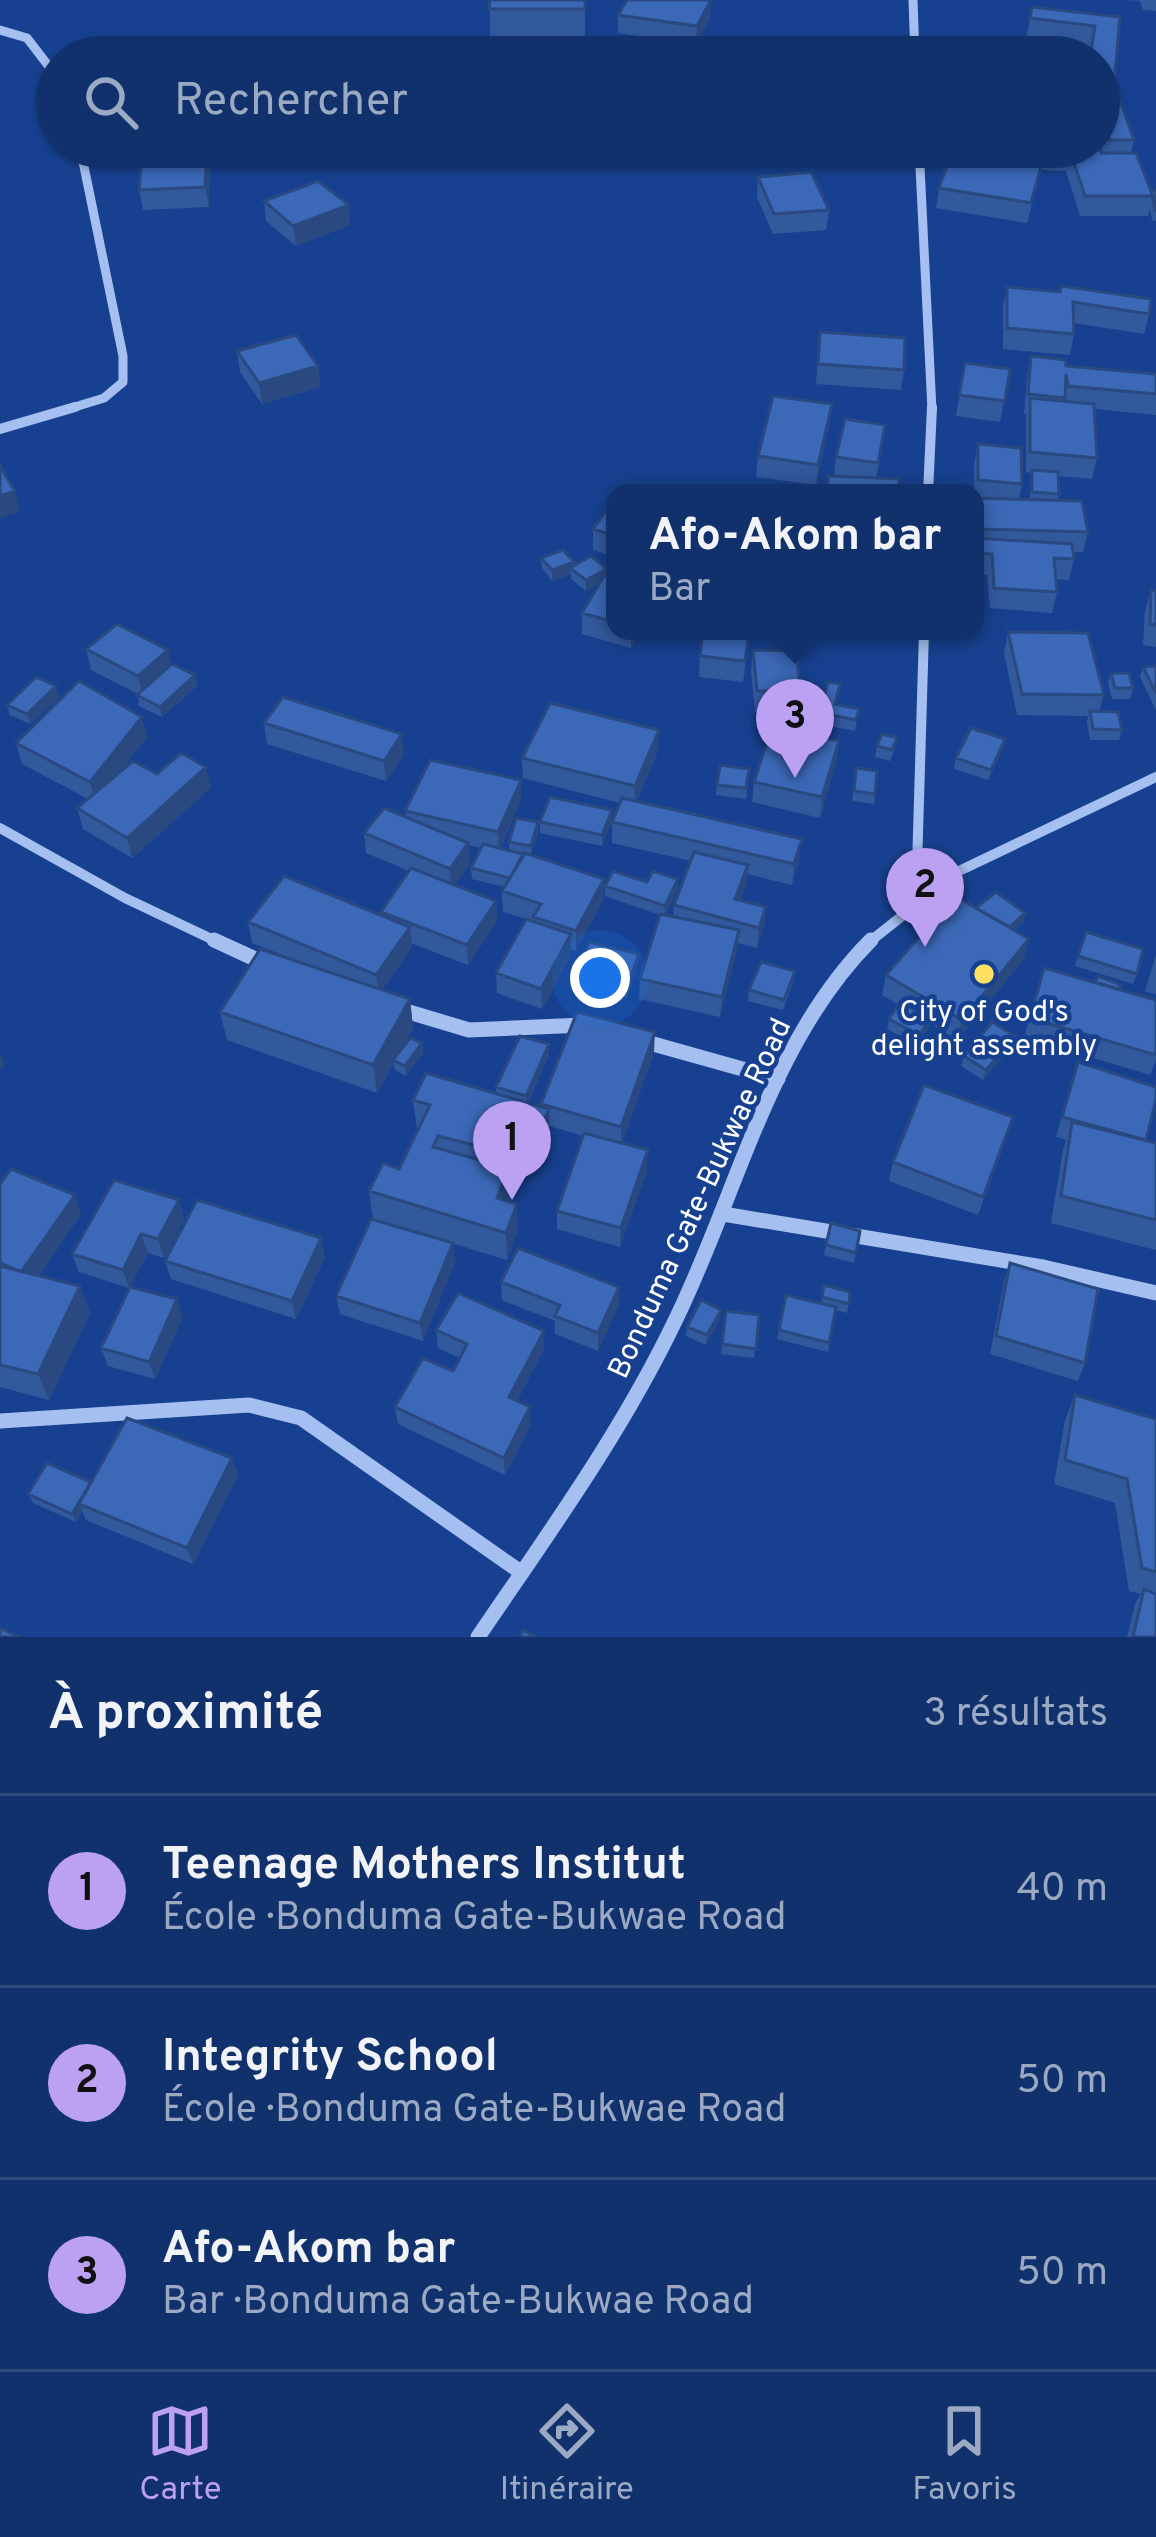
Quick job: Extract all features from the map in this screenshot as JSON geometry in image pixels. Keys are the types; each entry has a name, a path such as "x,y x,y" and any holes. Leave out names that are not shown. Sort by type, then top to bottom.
{"street":[{"path":"913,0 914,36"},
{"path":"0,30 27,38 36,50"},
{"path":"0,429 104,398 123,382 123,356 84,168"},
{"path":"920,168 932,402 928,484"},
{"path":"916,901 924,640"},
{"name":"Bonduma Gate-Bukwae Road","path":"478,1637 616,1435 677,1319 778,1078 862,949 916,901 1013,844 1156,777"},
{"path":"0,828 125,898 281,971"},
{"path":"385,1005 469,1030 568,1024 604,1030"},
{"path":"626,1036 778,1078"},
{"path":"723,1214 1043,1268 1156,1293"},
{"path":"0,1420 249,1405 301,1418 522,1573"}],"building":[{"path":"490,0 585,0 585,9 489,9"},
{"path":"627,0 711,0 697,26 618,15"},
{"path":"1032,7 1120,17 1118,36 1093,36 1095,26 1030,18"},
{"path":"1120,101 1134,140 1120,140"},
{"path":"1120,153 1136,153 1153,196 1085,196 1076,168 1120,168"},
{"path":"141,168 206,168 205,187 139,190"},
{"path":"946,168 1040,168 1031,203 939,188"},
{"path":"811,172 829,210 774,214 758,177"},
{"path":"318,181 349,205 293,226 264,201"},
{"path":"1061,286 1151,299 1149,314 1073,302 1074,334 1007,328 1007,287 1060,292"},
{"path":"820,332 905,338 904,370 818,364"},
{"path":"296,335 318,366 259,383 237,351"},
{"path":"1031,356 1066,360 1066,366 1156,374 1156,394 1068,386 1066,374 1065,398 1028,394"},
{"path":"965,363 1010,369 1005,401 959,395"},
{"path":"773,396 832,404 818,465 758,456"},
{"path":"1030,398 1094,404 1097,458 1030,452"},
{"path":"845,419 885,425 878,463 836,457"},
{"path":"978,444 1021,448 1022,484 978,480"},
{"path":"0,466 15,491 0,496"},
{"path":"1032,470 1058,472 1059,494 1032,492"},
{"path":"828,476 899,479 899,484 828,484"},
{"path":"984,498 1082,501 1088,532 984,529"},
{"path":"606,511 606,533 593,529"},
{"path":"984,539 1072,544 1074,559 1054,558 1057,592 994,588 992,554 984,554"},
{"path":"563,550 574,562 552,570 541,558"},
{"path":"591,556 606,570 586,580 570,568"},
{"path":"604,576 606,577 606,620 582,613"},
{"path":"1151,590 1156,591 1156,625 1150,624"},
{"path":"117,624 168,650 138,676 86,649"},
{"path":"1008,632 1088,633 1104,695 1022,694"},
{"path":"702,640 748,640 745,661 700,656"},
{"path":"753,650 796,651 801,691 757,691"},
{"path":"172,664 195,675 160,707 137,695"},
{"path":"1156,666 1156,693 1143,667"},
{"path":"1111,673 1129,673 1133,688 1115,688"},
{"path":"36,677 56,686 27,714 7,705"},
{"path":"79,681 142,717 90,782 16,743"},
{"path":"828,682 840,684 835,704 859,709 856,720 820,713"},
{"path":"283,697 402,734 384,761 264,723"},
{"path":"550,703 659,730 635,786 522,758"},
{"path":"1090,711 1118,712 1122,730 1093,729"},
{"path":"772,727 839,741 822,797 754,782"},
{"path":"971,728 1005,739 991,770 956,758"},
{"path":"882,734 897,738 892,750 877,746"},
{"path":"181,753 206,767 127,838 77,808 133,761 157,774"},
{"path":"430,760 521,780 498,832 405,811"},
{"path":"720,765 749,769 746,788 717,785"},
{"path":"856,768 877,771 875,794 854,791"},
{"path":"550,797 612,810 602,835 540,822"},
{"path":"622,798 802,839 794,864 612,822"},
{"path":"384,808 468,843 450,869 364,833"},
{"path":"516,818 538,822 531,846 509,842"},
{"path":"483,844 523,854 510,878 471,868"},
{"path":"694,852 748,865 735,899 766,907 759,928 674,905"},
{"path":"525,853 604,879 576,931 533,917 541,904 502,891"},
{"path":"411,868 496,901 467,945 381,912"},
{"path":"613,871 647,882 653,871 678,879 665,906 605,886"},
{"path":"284,876 410,927 376,975 248,922"},
{"path":"996,892 1025,913 1010,927 976,908"},
{"path":"955,896 1029,939 962,1020 886,975"},
{"path":"660,914 739,930 722,997 640,979"},
{"path":"526,919 571,934 541,989 496,973"},
{"path":"1086,932 1143,949 1137,974 1078,956"},
{"path":"589,942 639,954 627,987 577,975"},
{"path":"260,949 410,999 373,1065 220,1012"},
{"path":"761,962 795,971 784,1000 749,990"},
{"path":"1044,968 1156,1000 1156,1055 1030,1018"},
{"path":"1098,976 1121,985 1119,989 1095,982"},
{"path":"900,1002 931,1018 919,1035 889,1019"},
{"path":"577,1012 655,1032 621,1127 541,1104"},
{"path":"992,1022 1015,1036 986,1070 964,1056"},
{"path":"520,1036 549,1044 526,1096 496,1087"},
{"path":"410,1038 422,1043 405,1066 393,1060"},
{"path":"1078,1062 1156,1087 1146,1140 1062,1117"},
{"path":"426,1073 549,1109 537,1138 522,1133 497,1198 517,1204 506,1233 369,1191 383,1163 399,1169 430,1105 413,1100","holes":["438,1136 494,1150 490,1163 433,1147"]},
{"path":"924,1085 1013,1117 983,1197 893,1162"},
{"path":"1072,1122 1156,1143 1156,1220 1061,1196"},
{"path":"584,1133 648,1150 621,1228 557,1211"},
{"path":"11,1169 75,1195 21,1272 0,1263 0,1184"},
{"path":"114,1180 179,1200 158,1239 141,1234 123,1270 72,1254"},
{"path":"197,1200 321,1238 292,1301 165,1261"},
{"path":"371,1219 453,1243 420,1323 336,1296"},
{"path":"831,1223 860,1231 856,1253 826,1245"},
{"path":"518,1248 619,1287 598,1333 555,1316 560,1305 501,1282"},
{"path":"1010,1263 1098,1289 1085,1363 996,1336"},
{"path":"0,1266 80,1286 38,1374 0,1365"},
{"path":"824,1285 850,1292 849,1304 822,1297"},
{"path":"130,1287 177,1299 149,1362 101,1348"},
{"path":"458,1293 544,1331 509,1397 530,1407 504,1458 395,1407 423,1358 453,1371 467,1344 436,1330"},
{"path":"786,1295 836,1307 829,1343 779,1330"},
{"path":"701,1300 721,1310 707,1335 687,1327"},
{"path":"726,1311 759,1315 756,1349 722,1344"},
{"path":"1075,1395 1156,1419 1156,1572 1142,1568 1127,1479 1065,1460"},
{"path":"127,1418 232,1458 187,1548 79,1504"},
{"path":"47,1463 91,1482 72,1514 28,1494"},
{"path":"1144,1589 1156,1594 1156,1637 1133,1637"}],"place":[{"name":"Afo-Akom bar","path":"795,778"},
{"name":"Integrity School","path":"925,947"},
{"name":"City of God's delight assembly","path":"984,974"},
{"name":"Teenage Mothers Institut","path":"512,1200"}]}
